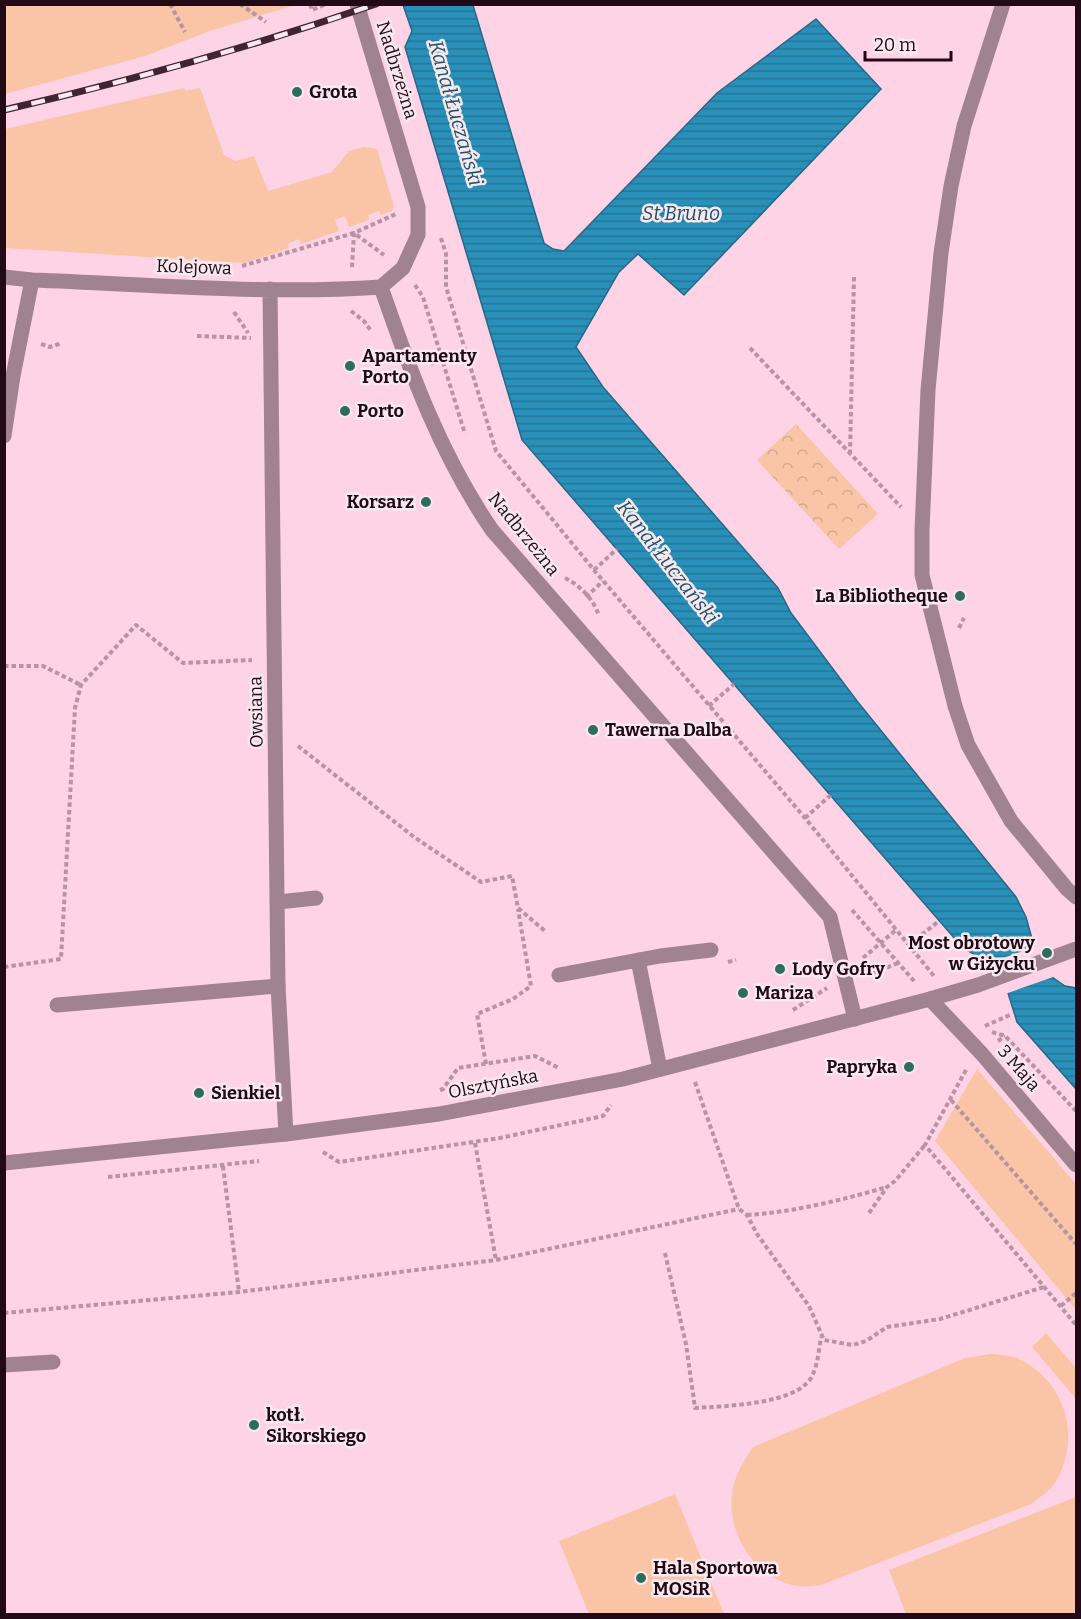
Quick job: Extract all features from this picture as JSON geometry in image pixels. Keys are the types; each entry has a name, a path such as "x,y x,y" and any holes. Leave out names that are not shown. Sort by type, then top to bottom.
{"street":[{"name":"Nadbrzeżna","path":"357,4 418,207 418,236 403,268 381,287 409,369 452,467 492,531 830,917 855,1019"},
{"path":"1003,4 964,126 951,186 941,253 928,390 922,574 955,706 968,745 1011,821 1067,889 1077,897"},
{"name":"Kolejowa","path":"4,277 270,289 381,287"},
{"path":"4,436 32,280"},
{"name":"Owsiana","path":"270,289 278,986 286,1134"},
{"path":"278,902 316,898"},
{"path":"559,975 638,960 711,950"},
{"name":"Olsztyńska","path":"4,1163 286,1134 439,1114 623,1079 930,999 978,985 1077,950"},
{"path":"638,960 660,1069"},
{"path":"57,1005 278,986"},
{"name":"3 Maja","path":"930,999 1077,1165"},
{"path":"4,1365 53,1362"}],"path":[{"path":"170,4 185,32"},
{"path":"240,4 266,22"},
{"path":"310,4 312,10 326,4"},
{"path":"236,267 354,233 389,216 418,207"},
{"path":"354,233 403,268"},
{"path":"354,233 352,289 348,309 364,321 374,335"},
{"path":"440,234 446,254 446,287 496,450 594,570 910,944 935,977"},
{"path":"850,454 854,277"},
{"path":"423,297 468,444"},
{"path":"233,310 251,338"},
{"path":"197,336 271,339"},
{"path":"750,348 922,530"},
{"path":"594,570 617,549"},
{"path":"4,967 61,959 75,708 81,685 136,625 183,663 252,659 253,669"},
{"path":"4,666 43,666 81,685"},
{"path":"709,706 734,684"},
{"path":"295,755 295,744 414,837 481,882 512,876 531,986 513,999 477,1014 486,1064"},
{"path":"805,818 831,795"},
{"path":"518,908 545,931"},
{"path":"910,944 939,921"},
{"path":"897,929 881,943 898,963"},
{"path":"726,962 736,960"},
{"path":"784,1013 795,1010 825,989"},
{"path":"980,1028 1012,1014"},
{"path":"1005,1036 1077,1112"},
{"path":"431,1091 443,1089 458,1068 535,1056 557,1068 567,1066"},
{"path":"869,1213 887,1187 926,1146 969,1064"},
{"path":"1035,1078 1041,1073"},
{"path":"694,1082 739,1209 747,1215 757,1234 809,1306 824,1340 853,1345 866,1341 887,1327 940,1319 1044,1287"},
{"path":"951,1100 1077,1244"},
{"path":"475,1143 496,1260"},
{"path":"926,1146 1077,1325"},
{"path":"223,1166 239,1292"},
{"path":"747,1215 764,1214 851,1197 887,1187"},
{"path":"4,1313 239,1292 496,1260 739,1209"},
{"path":"665,1253 686,1344 694,1408 781,1398 808,1382 813,1374 822,1336"},
{"path":"1061,1306 1077,1293"}],"green space":[{"path":"5,4 295,5 210,31 145,56 5,94"},
{"path":"184,88 186,91 200,88 224,155 235,161 254,156 268,191 332,172 349,151 364,147 377,149 394,207 392,211 381,215 379,211 368,215 369,220 349,227 345,216 335,220 339,231 301,244 299,239 288,244 289,248 245,263 5,248 5,129"},
{"path":"796,424 878,514 839,549 757,460"},
{"path":"977,1069 1076,1184 1076,1310 935,1141"},
{"path":"1046,1333 1076,1368 1076,1399 1032,1347"},
{"path":"991,1354 1016,1358 1032,1367 1053,1387 1060,1399 1068,1426 1068,1441 1062,1470 1048,1491 1031,1504 821,1585 801,1586 782,1581 767,1573 755,1562 737,1534 731,1501 738,1474 753,1447 965,1358"},
{"name":"Hala Sportowa MOSiR","path":"675,1494 724,1614 589,1614 559,1541"},
{"path":"1076,1497 1076,1614 906,1614 889,1570"}],"water":[{"path":"403,5 473,5 544,243 553,249 564,251 717,93 816,19 881,89 684,295 638,254 619,272 576,347 603,387 778,588 791,613 857,701 1016,897 1026,917 1034,946 1052,977 1065,986 1076,988 1076,1089 1017,1022 1008,993 983,960 962,947 522,440 405,47 412,31"}],"pier":[{"path":"1037,946 1056,976 1005,994 983,965"}],"railway":[{"path":"4,110 192,62 376,4"}],"place":[{"name":"Grota","path":"297,92"},
{"name":"Apartamenty Porto","path":"350,366"},
{"name":"Porto","path":"345,411"},
{"name":"Korsarz","path":"426,502"},
{"name":"La Bibliotheque","path":"960,596"},
{"name":"Tawerna Dalba","path":"593,730"},
{"name":"Most obrotowy w Giżycku","path":"1047,953"},
{"name":"Lody Gofry","path":"780,969"},
{"name":"Mariza","path":"743,993"},
{"name":"Papryka","path":"909,1067"},
{"name":"Sienkiel","path":"199,1093"},
{"name":"kotł. Sikorskiego","path":"254,1425"},
{"name":"Hala Sportowa MOSiR","path":"641,1578"}],"water label":[{"name":"Kanał Łuczański","path":"456,113"},
{"name":"St Bruno","path":"681,213"},
{"name":"Kanał Łuczański","path":"668,562"}]}
